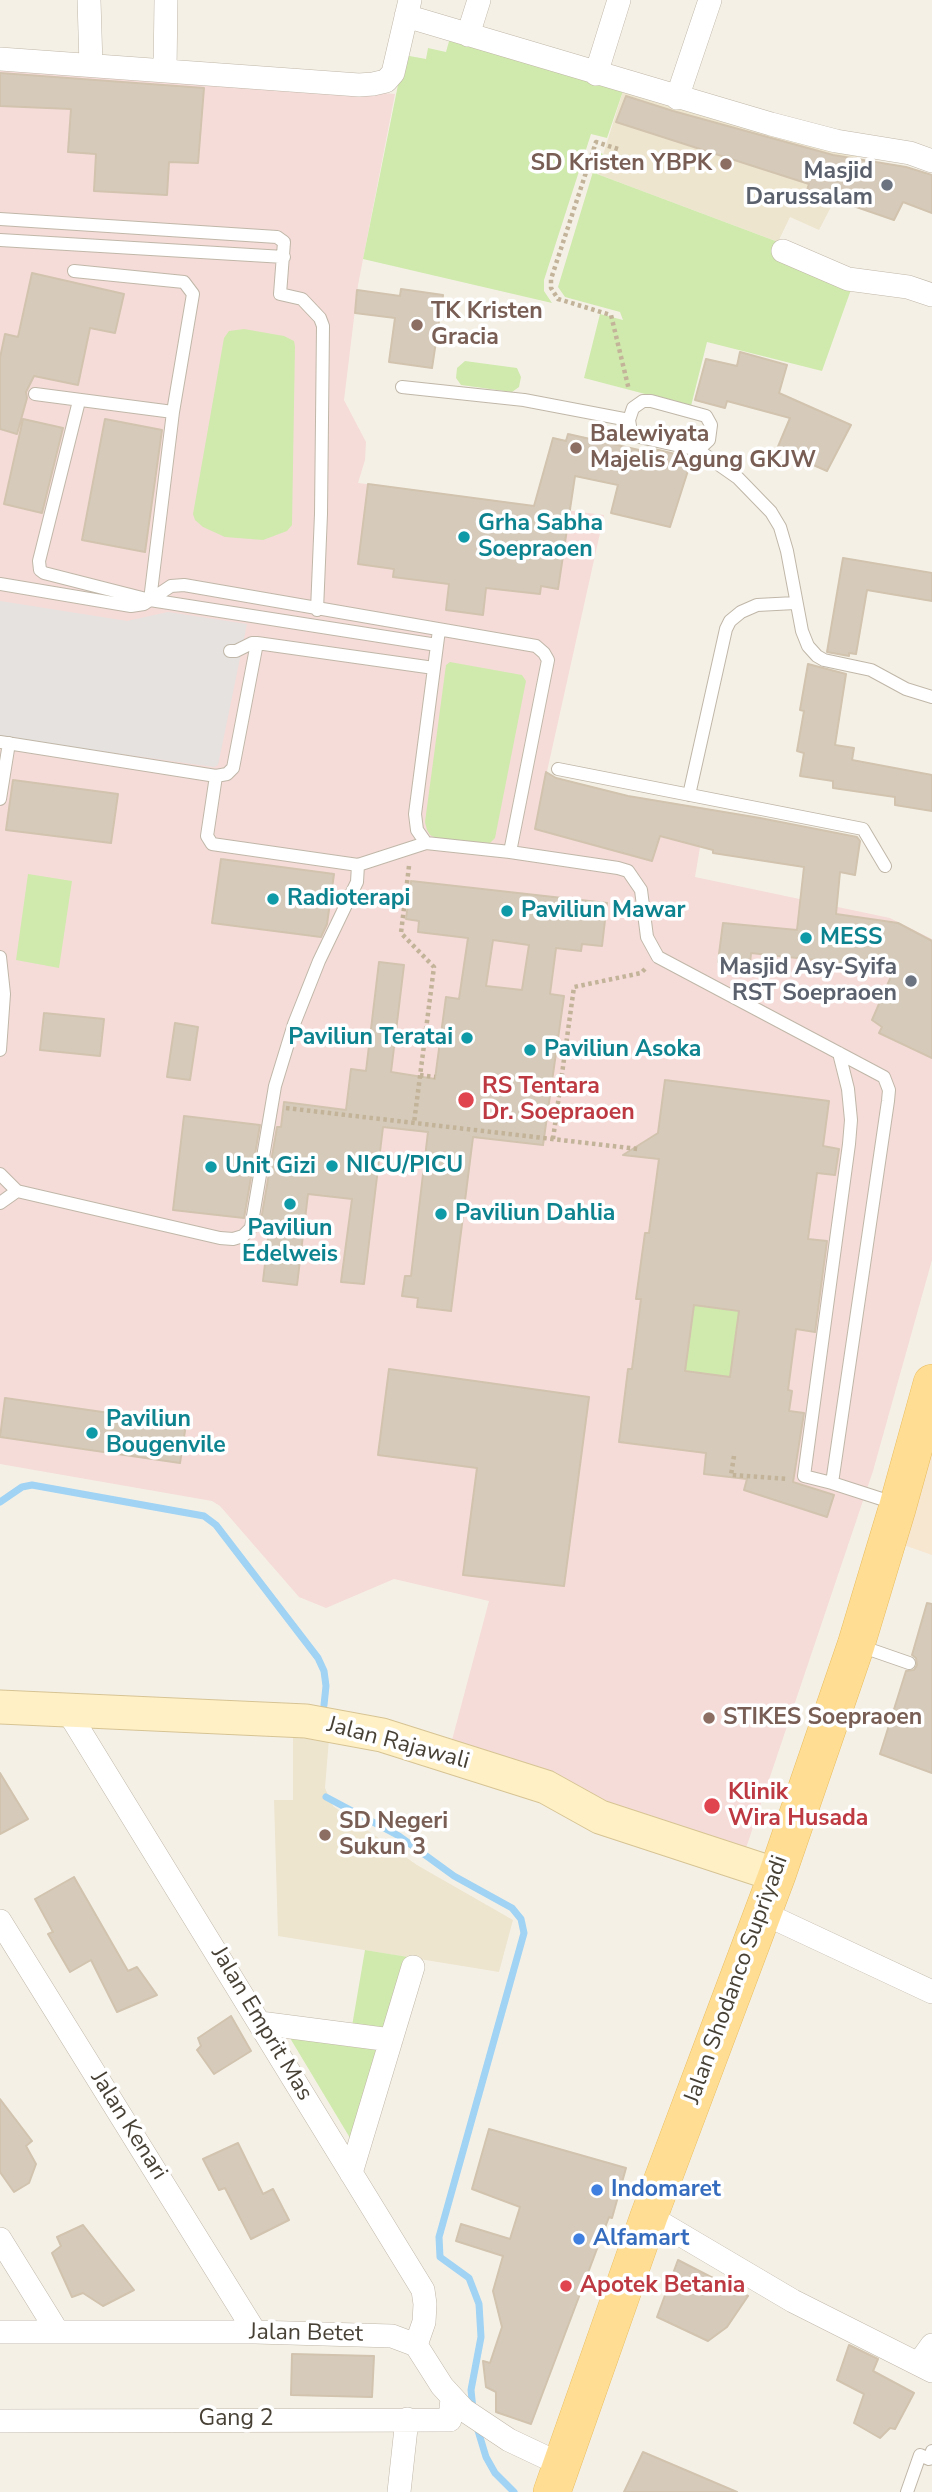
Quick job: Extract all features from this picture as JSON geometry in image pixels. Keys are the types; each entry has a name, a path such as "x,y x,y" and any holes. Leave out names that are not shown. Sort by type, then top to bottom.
{"main road":[{"name":"Jalan Shodanco Supriyadi","path":"556,2481 649,2216 777,1875 856,1645 932,1383"}],"street":[{"path":"89,0 91,65"},
{"path":"165,71 166,0"},
{"path":"468,35 479,0"},
{"path":"596,74 619,0"},
{"path":"677,99 710,0"},
{"path":"0,59 359,85 386,81 393,73 398,61 408,8 468,35 677,99 836,141 910,153 932,161"},
{"path":"783,251 848,279 908,287 932,295"},
{"name":"Jalan Rajawali","path":"0,1707 306,1721 382,1735 546,1787 600,1816 777,1875"},
{"name":"Jalan Emprit Mas","path":"67,1710 423,2290 424,2322 416,2345"},
{"path":"763,1913 932,1992"},
{"name":"Jalan Kenari","path":"0,1921 255,2332"},
{"path":"351,2173 413,1967"},
{"path":"260,2023 391,2040"},
{"path":"649,2216 793,2301 928,2360"},
{"path":"0,2239 57,2331"},
{"name":"Jalan Betet","path":"0,2332 255,2332 392,2336 416,2345"},
{"path":"416,2345 458,2404 556,2481"},
{"name":"Gang 2","path":"0,2421 450,2420 458,2404"},
{"path":"399,2492 407,2419"}],"lane":[{"path":"0,219 276,237 284,242 280,294 302,299 320,318 323,326 317,610"},
{"path":"0,240 284,257"},
{"path":"74,271 184,282 193,293 173,412 150,600"},
{"path":"402,387 631,414"},
{"path":"35,394 173,412"},
{"path":"79,401 39,561 40,570 150,600 437,645"},
{"path":"698,450 709,440 712,425 706,416 651,401 643,401 631,414 631,432 635,436 698,450 738,478 771,512 780,527 787,551 795,603 808,646 817,656 824,660 871,670 906,689 932,697"},
{"path":"0,584 131,606 150,600 165,588 184,585 536,646 548,660 510,852"},
{"path":"689,795 730,621 741,612 757,605 795,603"},
{"path":"426,844 417,830 415,814 439,630"},
{"path":"230,651 257,643 434,668"},
{"path":"0,799 4,743 216,776 227,774 233,768 257,643"},
{"path":"558,769 863,829 885,866"},
{"path":"216,776 207,836 212,844 358,865 426,844 510,852 628,871 642,890 646,937 658,957 884,1077 888,1090 832,1483"},
{"path":"0,1174 17,1191 233,1240 243,1236 251,1228 275,1086 293,1024 319,961 357,882 358,865"},
{"path":"0,957 4,994 0,1051"},
{"path":"839,1053 848,1089 851,1120 804,1476 899,1504"},
{"path":"0,1203 17,1191"},
{"path":"856,1645 909,1662"},
{"path":"908,2492 920,2455 929,2459 932,2451"}],"path":[{"path":"618,149 596,142 551,279 551,288 558,299 611,315 631,414"},
{"path":"406,849 409,860 401,933 434,967 414,1123"},
{"path":"553,1139 574,987 642,973 658,957"},
{"path":"420,1075 435,1077"},
{"path":"271,1107 638,1149"}],"shaded area":[{"name":"RS Tentara Dr. Soepraoen","path":"0,64 86,68 395,94 358,285 344,400 366,442 365,460 358,483 604,515 540,803 700,847 695,877 890,918 932,939 932,1260 873,1471 745,1851 599,1805 452,1740 489,1601 394,1579 326,1608 299,1597 220,1506 212,1501 0,1464"},
{"name":"SD Kristen YBPK","path":"624,88 858,155 819,230 790,217 778,242 597,174"},
{"path":"0,601 127,621 168,612 247,624 218,765 214,767 0,737"},
{"path":"932,1441 932,1555 901,1544"},
{"name":"SD Negeri Sukun 3","path":"293,1736 329,1739 325,1788 333,1806 417,1865 513,1920 499,1972 278,1936 274,1800 293,1800"}],"green space":[{"path":"451,34 624,88 607,138 591,134 544,280 544,291 552,303 363,259 404,55 426,59 428,48 446,52"},
{"path":"599,152 603,154 597,174 778,242 853,284 822,371 707,342 691,406 584,378 600,314 623,320 620,312 565,297 558,287"},
{"path":"244,329 284,336 294,341 295,346 292,525 287,531 263,540 225,537 203,527 193,514 224,338 229,331"},
{"path":"465,361 517,368 521,377 519,387 512,392 461,385 456,378 457,368"},
{"path":"450,662 522,675 526,681 495,838 490,843 436,838 430,835 425,822 446,665"},
{"path":"28,874 72,881 59,968 16,960"},
{"path":"694,1305 739,1311 730,1377 685,1371"},
{"path":"365,1950 408,1957 386,2025 382,2028 352,2026"},
{"path":"290,2038 375,2048 379,2052 350,2138"}],"building":[{"path":"0,73 204,88 198,163 169,162 167,195 94,191 96,154 68,152 71,109 0,106"},
{"path":"626,96 833,155 906,167 932,175 932,213 903,202 894,220 807,190 809,184 616,122"},
{"path":"32,273 124,294 115,333 90,328 78,385 34,376 26,392 27,398 17,434 0,429 0,358 5,334 18,337"},
{"path":"401,289 443,295 432,368 389,362 395,318 355,313 357,290 400,296"},
{"path":"740,352 787,365 779,393 851,425 827,471 777,449 790,418 727,401 725,408 695,400 706,359 737,366"},
{"path":"23,419 63,428 42,513 4,504"},
{"path":"105,419 162,430 145,552 82,540"},
{"name":"Grha Sabha Soepraoen","path":"568,434 648,452 650,448 692,458 670,527 611,513 618,485 575,476 558,589 541,586 540,594 486,588 483,615 446,610 449,584 393,577 394,569 358,564 368,484 534,506 553,438 566,441"},
{"path":"843,558 932,573 932,601 867,590 856,654 849,653 849,656 827,652"},
{"path":"808,664 846,674 835,745 854,748 852,760 932,775 932,811 895,805 895,797 833,788 833,781 800,776 804,753 797,751 804,711 800,710"},
{"path":"546,772 556,778 628,796 857,837 860,841 855,875 840,872 836,914 898,923 932,941 932,1058 879,1033 882,1027 872,1020 893,972 751,953 750,964 718,962 723,923 797,930 804,867 713,853 713,850 660,836 652,861 535,829"},
{"path":"13,780 118,794 111,843 6,830"},
{"name":"Radioterapi","path":"221,859 334,874 327,924 321,937 212,923"},
{"path":"411,881 607,903 602,946 582,944 581,951 556,948 550,994 564,996 543,1145 473,1137 451,1311 417,1307 418,1298 402,1296 405,1276 411,1276 428,1132 383,1127 364,1284 341,1282 352,1199 308,1194 297,1285 263,1281 270,1221 261,1220 284,1102 346,1110 351,1069 366,1071 379,962 404,965 391,1072 435,1079 446,997 459,999 468,938 418,932 419,921 406,919","holes":["493,940 529,945 522,990 486,986"]},
{"path":"44,1013 104,1019 100,1056 40,1050"},
{"path":"175,1023 198,1027 190,1080 167,1077"},
{"path":"665,1080 829,1101 823,1146 839,1149 835,1175 817,1173 808,1239 827,1241 815,1332 796,1329 788,1390 792,1391 789,1411 804,1413 793,1482 834,1495 827,1517 744,1490 747,1479 704,1474 706,1453 619,1442 628,1369 632,1369 641,1299 636,1299 645,1233 649,1233 659,1159 623,1155 658,1133","holes":["694,1305 739,1311 730,1377 685,1371"]},
{"name":"Unit Gizi","path":"184,1116 260,1125 244,1218 173,1210"},
{"path":"389,1369 589,1397 564,1586 463,1575 477,1468 378,1455"},
{"name":"Paviliun Bougenvile","path":"5,1398 186,1424 180,1463 0,1437"},
{"path":"927,1603 932,1604 932,1773 880,1754 906,1671 914,1670 917,1665 916,1658 912,1655"},
{"path":"0,1773 28,1819 0,1834"},
{"path":"74,1877 128,1971 137,1967 157,1995 117,2012 91,1960 70,1972 48,1934 53,1932 35,1899"},
{"path":"231,2016 251,2051 214,2074 197,2050 201,2046 198,2038"},
{"path":"0,2099 32,2141 26,2146 36,2164 29,2183 14,2192 0,2172"},
{"path":"489,2129 626,2168 612,2218 609,2217 531,2424 496,2412 496,2392 486,2387 483,2361 490,2363 502,2327 493,2291 503,2256 456,2241 461,2224 510,2239 520,2207 472,2189"},
{"path":"238,2143 263,2194 273,2189 289,2220 251,2239 225,2188 219,2190 203,2159"},
{"path":"83,2225 134,2290 103,2306 83,2293 72,2297 52,2253 61,2246 57,2237"},
{"path":"678,2260 748,2296 727,2327 708,2341 657,2317"},
{"path":"849,2345 878,2359 873,2371 914,2393 895,2429 890,2428 880,2438 854,2423 864,2394 837,2380"},
{"path":"292,2354 374,2356 372,2397 291,2395"},
{"path":"643,2452 737,2492 624,2492"}],"waterway":[{"path":"0,1502 22,1487 32,1485 204,1516 216,1525 318,1658 324,1671 326,1686 324,1705"},
{"path":"326,1797 399,1836 454,1876 512,1908 521,1919 524,1933 439,2237 440,2257 469,2278 479,2304 481,2337 471,2390 473,2409"},
{"path":"476,2424 486,2457 495,2473 514,2492"}],"place":[{"name":"SD Kristen YBPK","path":"726,164"},
{"name":"Masjid Darussalam","path":"887,185"},
{"name":"TK Kristen Gracia","path":"417,325"},
{"name":"Balewiyata Majelis Agung GKJW","path":"576,448"},
{"name":"Grha Sabha Soepraoen","path":"464,537"},
{"name":"Radioterapi","path":"273,899"},
{"name":"Paviliun Mawar","path":"507,911"},
{"name":"MESS","path":"806,938"},
{"name":"Masjid Asy-Syifa RST Soepraoen","path":"911,981"},
{"name":"Paviliun Teratai","path":"467,1038"},
{"name":"Paviliun Asoka","path":"530,1050"},
{"name":"RS Tentara Dr. Soepraoen","path":"466,1100"},
{"name":"NICU/PICU","path":"332,1166"},
{"name":"Unit Gizi","path":"211,1167"},
{"name":"Paviliun Edelweis","path":"290,1204"},
{"name":"Paviliun Dahlia","path":"441,1214"},
{"name":"Paviliun Bougenvile","path":"92,1433"},
{"name":"STIKES Soepraoen","path":"709,1718"},
{"name":"Klinik Wira Husada","path":"712,1806"},
{"name":"SD Negeri Sukun 3","path":"325,1835"},
{"name":"Indomaret","path":"597,2190"},
{"name":"Alfamart","path":"579,2239"},
{"name":"Apotek Betania","path":"566,2286"}]}
